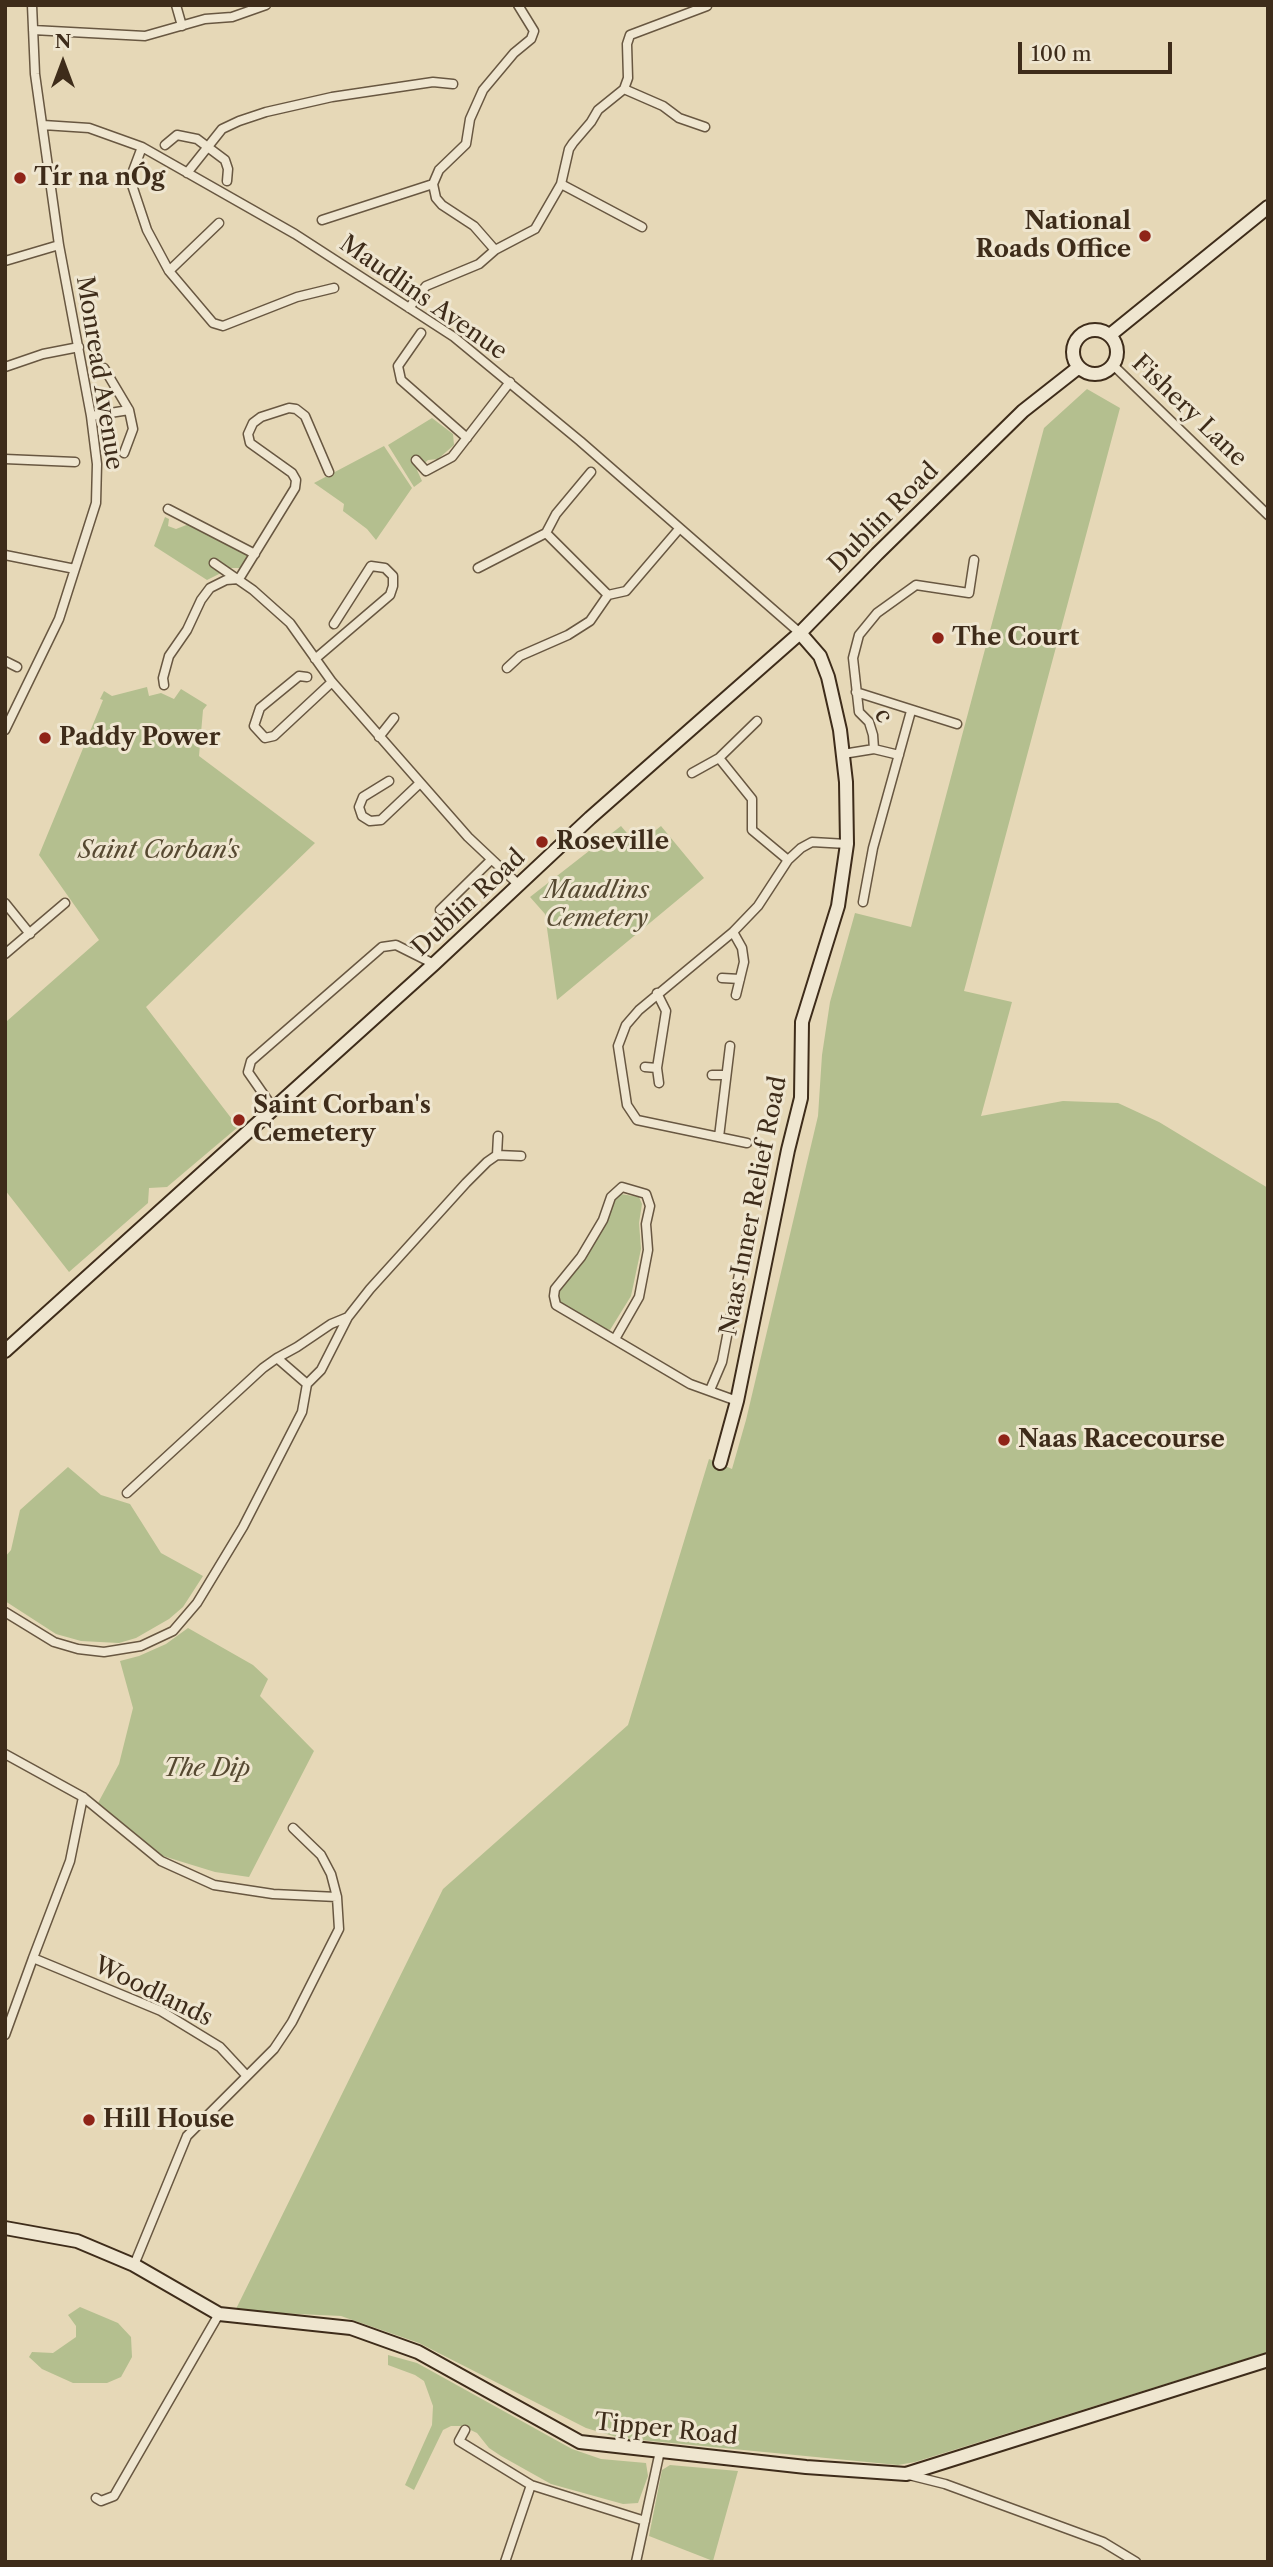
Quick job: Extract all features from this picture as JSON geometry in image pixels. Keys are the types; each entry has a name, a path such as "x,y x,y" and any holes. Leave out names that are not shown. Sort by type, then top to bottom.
{"street":[{"name":"Monread Avenue","path":"5,730 59,619 96,503 97,464 91,416 59,245 36,74 33,5"},
{"path":"176,5 182,26"},
{"path":"33,30 145,36 205,19 232,16 266,5"},
{"path":"495,250 474,226 442,205 436,198 433,184 439,170 466,144 470,119 483,90 514,53 531,40 534,31 518,5"},
{"path":"409,307 426,286 479,264 495,250 535,229 561,184 569,149 598,110 624,89 628,78 627,44 631,35 707,6"},
{"path":"187,173 222,129 266,113 332,97 433,82 453,84"},
{"path":"624,89 663,106 679,118 705,127"},
{"name":"Maudlins Avenue","path":"43,125 89,128 142,147 295,234 454,337 510,382 800,634"},
{"path":"165,145 177,135 197,139 225,160 228,181"},
{"path":"142,147 130,179 147,230 169,271 213,323 223,326 290,299 334,288"},
{"path":"321,220 433,184"},
{"path":"561,184 642,227"},
{"path":"1110,335 1268,207"},
{"path":"169,271 219,223"},
{"path":"5,261 59,245"},
{"path":"1096,330 1110,335 1118,349 1113,365 1100,374 1089,373 1079,367 1073,353 1079,337 1096,330"},
{"path":"421,333 398,366 401,380 467,438"},
{"path":"5,367 79,347"},
{"name":"Fishery Lane","path":"1113,365 1268,515"},
{"name":"Dublin Road","path":"5,1351 434,964 590,818 800,634 877,554 1023,411 1079,367"},
{"path":"104,368 129,410 133,429 124,453"},
{"path":"416,460 426,471 453,457 510,382"},
{"path":"239,579 295,488 296,480 292,473 250,443 248,434 253,423 261,417 289,408 296,409 305,416 329,472"},
{"path":"91,416 129,410"},
{"path":"5,459 75,461"},
{"path":"478,568 546,533 556,514 591,472"},
{"path":"168,509 255,554"},
{"path":"508,668 520,656 568,635 590,621 608,596 626,590 678,529"},
{"path":"546,533 608,596"},
{"path":"5,555 75,569"},
{"name":"c","path":"874,749 873,734 869,722 859,712 856,692 853,658 859,635 877,613 916,585 969,593 974,560"},
{"path":"214,563 239,579 290,623 332,682 379,737 468,838 519,885"},
{"path":"315,659 390,595 393,576 385,568 371,566 334,624"},
{"path":"164,685 163,678 169,656 210,588 226,580 239,579"},
{"name":"Naas Inner Relief Road","path":"720,1463 737,1401 801,1098 802,1023 838,906 847,844 846,782 840,730 828,677 820,656 800,634"},
{"path":"5,661 17,667"},
{"path":"307,677 299,676 260,708 254,726 265,738 274,736 332,682"},
{"path":"856,692 957,724"},
{"path":"863,902 873,848 911,711"},
{"path":"379,737 394,718"},
{"path":"692,773 719,758 757,721"},
{"path":"843,754 874,749 899,755"},
{"path":"719,758 752,799 752,830 788,860"},
{"path":"389,781 363,797 359,807 362,816 370,821 381,820 420,783"},
{"path":"747,1143 637,1121 627,1105 618,1046 626,1025 657,993 733,932 758,906 788,860 811,842 847,844"},
{"path":"440,910 491,860"},
{"path":"866,889 876,892"},
{"path":"5,903 30,934"},
{"path":"5,954 65,903"},
{"path":"733,932 742,948 744,962 736,995"},
{"path":"273,1108 248,1073 251,1061 382,947 396,944 434,964"},
{"path":"723,978 740,979"},
{"path":"657,993 666,1011 657,1068 659,1083"},
{"path":"719,1137 730,1046"},
{"path":"645,1067 657,1068"},
{"path":"712,1074 726,1075"},
{"path":"497,1155 498,1136"},
{"path":"5,1612 54,1642 78,1649 104,1652 141,1646 173,1631 197,1603 243,1527 302,1412 307,1384 321,1370 348,1317 370,1289 487,1162 497,1155 520,1156"},
{"path":"615,1339 639,1297 648,1250 646,1224 650,1206 646,1194 622,1187 611,1197 603,1220 581,1258 555,1289 556,1305 690,1384 737,1401"},
{"path":"710,1390 723,1363 746,1238"},
{"path":"127,1493 263,1368 331,1324 348,1317"},
{"path":"277,1357 307,1384"},
{"path":"5,1754 83,1797 161,1861 214,1885 273,1894 337,1897"},
{"path":"5,2035 70,1861 83,1797"},
{"path":"134,2266 187,2137 274,2049 298,2010 339,1929 337,1897 331,1874 321,1855 293,1828"},
{"name":"Woodlands","path":"33,1958 161,2011 220,2047 246,2075"},
{"name":"Tipper Road","path":"5,2228 77,2242 134,2266 219,2314 351,2328 418,2352 580,2442 806,2467 906,2474 1268,2360"},
{"path":"96,2498 101,2501 114,2496 219,2314"},
{"path":"465,2430 459,2441 531,2485 645,2521"},
{"path":"636,2562 660,2451"},
{"path":"906,2474 945,2484 1103,2542 1136,2562"},
{"path":"505,2562 531,2485"}],"green space":[{"name":"Naas Racecourse","path":"1087,389 1120,408 964,991 1012,1002 981,1116 1063,1101 1118,1103 1159,1122 1268,1188 1268,2352 898,2465 620,2438 586,2428 419,2343 341,2316 235,2311 443,1889 628,1725 709,1459 732,1469 746,1420 818,1116 822,1055 830,1002 855,913 911,927 1044,428"},
{"path":"432,418 453,434 454,445 438,459 428,460 417,470 422,481 414,487 388,445"},
{"path":"384,446 412,488 376,540 367,529 343,511 344,504 314,483"},
{"path":"165,517 169,519 168,526 176,529 189,524 250,555 241,568 231,568 207,580 154,546"},
{"name":"Saint Corban's","path":"147,687 149,696 161,693 174,699 181,689 207,705 203,710 199,756 315,843 146,1007 238,1127 167,1187 149,1188 148,1203 69,1272 5,1190 7,1021 99,940 39,855 103,700 100,699 104,691 112,696"},
{"name":"Maudlins Cemetery","path":"621,826 637,845 661,826 704,878 557,1000 545,914 530,897"},
{"path":"621,1194 639,1197 642,1204 639,1223 641,1249 631,1296 610,1330 558,1301 558,1291 590,1249 607,1219 612,1201"},
{"path":"68,1467 101,1495 130,1504 161,1553 203,1576 183,1607 169,1619 136,1638 119,1643 81,1641 56,1634 5,1601 5,1557 11,1550 20,1510"},
{"name":"The Dip","path":"188,1628 253,1665 268,1679 260,1696 314,1751 249,1877 215,1872 163,1856 98,1803 119,1764 133,1708 120,1661 166,1644"},
{"path":"80,2307 118,2323 131,2337 132,2357 121,2377 107,2383 73,2383 42,2369 29,2357 32,2352 53,2353 76,2337 76,2326 68,2315"},
{"path":"388,2355 417,2363 572,2449 601,2459 646,2463 648,2476 638,2503 623,2504 551,2484 501,2456 489,2448 477,2433 462,2426 451,2426 443,2430 414,2490 405,2485 432,2425 433,2406 424,2381 388,2365"},
{"path":"670,2465 738,2471 713,2561 649,2536 662,2470"}],"place":[{"name":"Tír na nÓg","path":"20,178"},
{"name":"National Roads Office","path":"1145,236"},
{"name":"The Court","path":"938,638"},
{"name":"Paddy Power","path":"45,738"},
{"name":"Roseville","path":"542,842"},
{"name":"Saint Corban's Cemetery","path":"239,1120"},
{"name":"Naas Racecourse","path":"1004,1440"},
{"name":"Hill House","path":"89,2120"}]}
